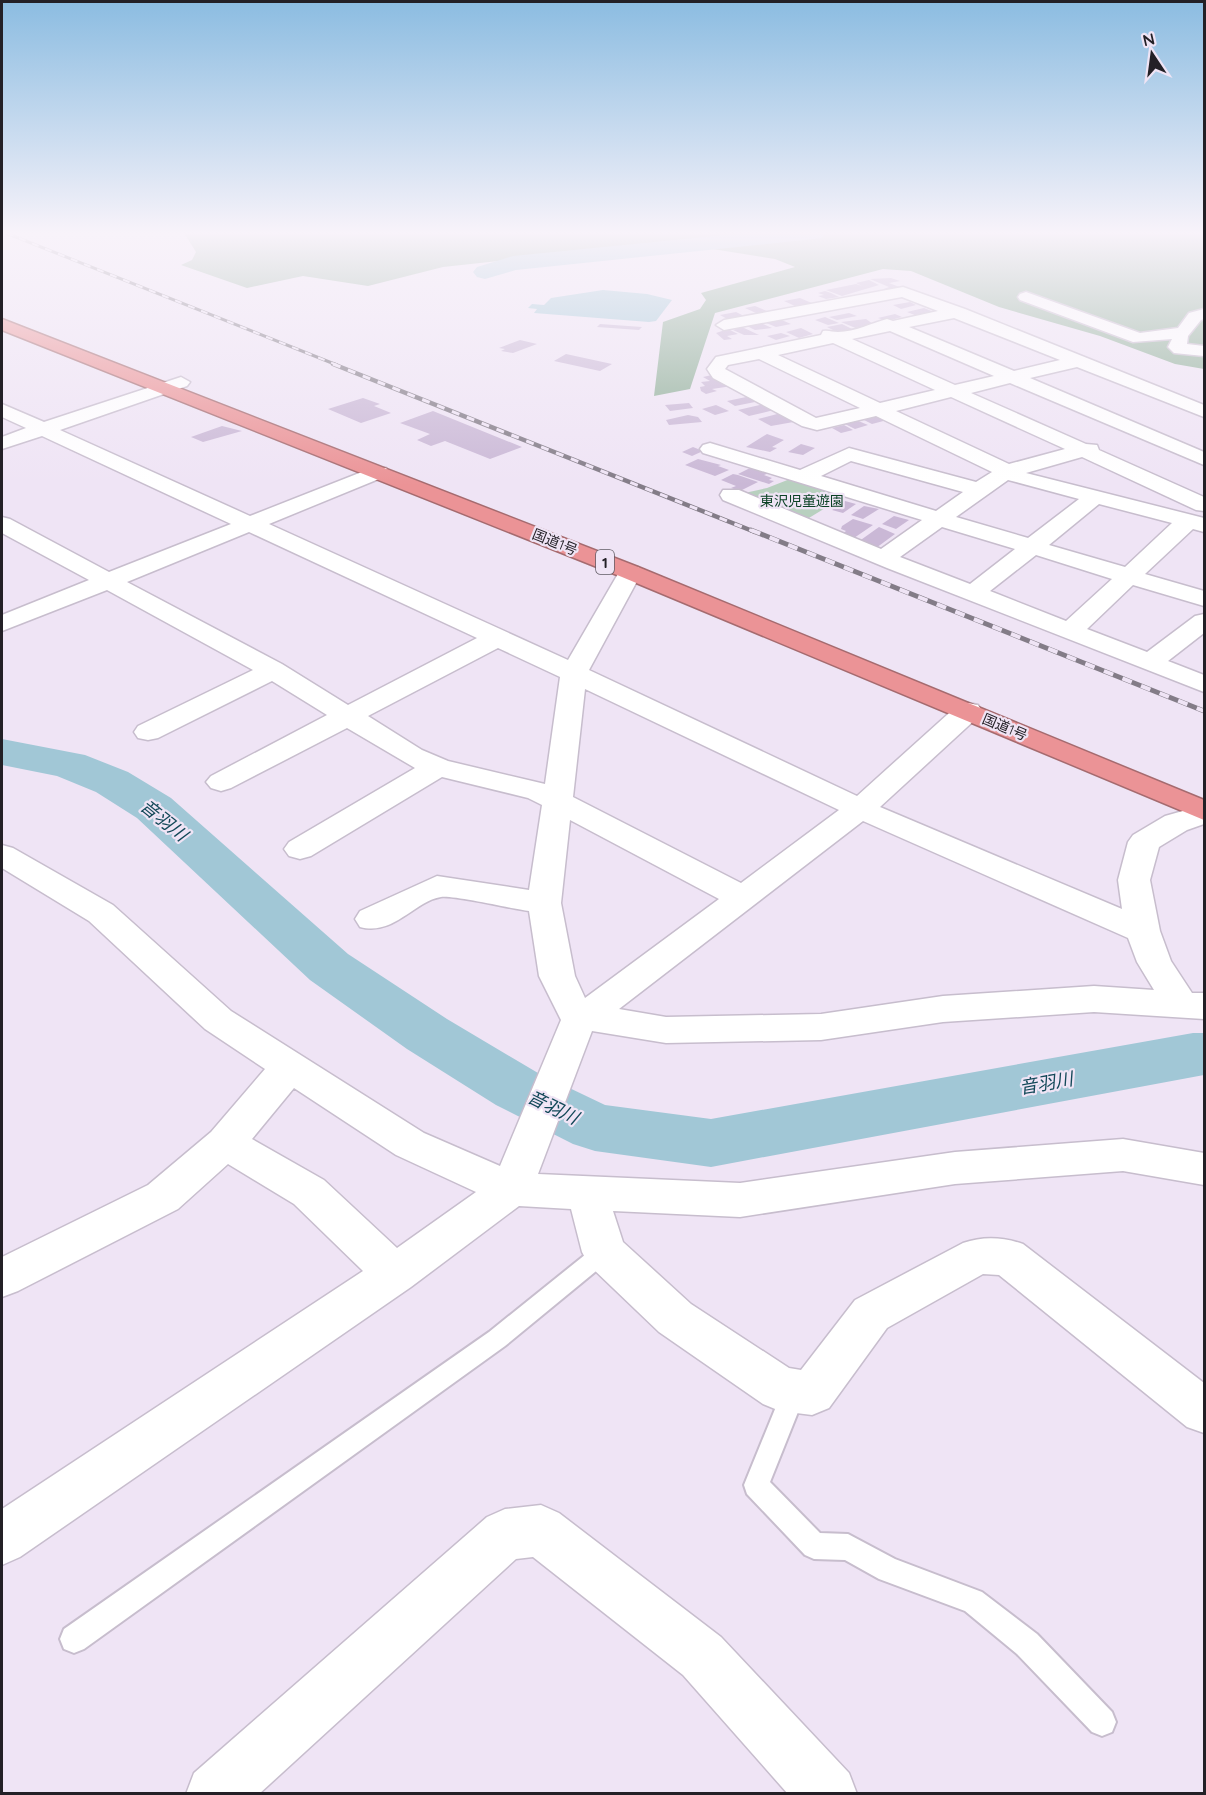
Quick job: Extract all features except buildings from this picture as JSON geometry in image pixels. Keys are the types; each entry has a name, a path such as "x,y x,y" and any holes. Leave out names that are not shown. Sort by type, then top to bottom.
{"highway":[{"name":"国道1号","path":"4,323 395,464 979,702 1204,799"},
{"name":"国道1号","path":"171,385 968,711 1204,813"}],"street":[{"path":"724,325 767,317"},
{"path":"787,317 1083,451 1199,517"},
{"path":"869,317 1204,459"},
{"path":"936,317 722,361 716,369 719,374 809,422 817,424 1080,361"},
{"path":"971,317 1204,411"},
{"path":"1079,317 1139,339 1185,331 1195,317"},
{"path":"1177,334 1181,337 1177,347 1180,350 1204,351"},
{"path":"762,353 1005,472 1037,484 1094,498 1199,517"},
{"path":"2,443 171,385"},
{"path":"2,410 497,638 860,809 1143,931"},
{"path":"883,558 1005,472 1204,417"},
{"path":"710,449 796,477 1204,599"},
{"path":"980,490 849,454 796,477 764,488 731,495 883,558 1204,684"},
{"path":"2,624 379,472"},
{"path":"973,593 1094,498"},
{"path":"1070,631 1128,576 1199,517"},
{"path":"2,524 273,670 348,714 412,756 438,767 539,792 742,897"},
{"path":"580,1022 557,976 544,903 574,674 630,572"},
{"path":"1150,662 1204,621"},
{"path":"221,782 497,638"},
{"path":"148,732 273,670"},
{"path":"2,1539 395,1274 514,1179 580,1022 860,809 968,711"},
{"path":"300,849 438,767"},
{"path":"1192,1004 1154,962 1143,931 1134,880 1144,842 1176,823 1204,813"},
{"path":"2,855 101,913 218,1020 410,1144 514,1179 586,1192 740,1200 955,1168 1123,1155 1204,1169"},
{"path":"372,919 437,886 544,903"},
{"path":"580,1022 666,1030 821,1027 943,1010 1094,999 1192,1004"},
{"path":"2,1278 163,1197 225,1143 290,1066"},
{"path":"225,1143 309,1192 395,1274"},
{"path":"586,1192 604,1252 675,1318 780,1389 812,1393 871,1314 978,1256 1008,1257 1204,1411"},
{"path":"215,1794 505,1535 541,1531 702,1656 828,1794"}],"lane":[{"path":"74,1639 496,1339 604,1252"},
{"path":"795,1391 756,1485 814,1546 848,1547 888,1570 973,1601 1027,1644 1102,1722"}],"green space":[{"path":"678,317 714,317 690,389 654,396 663,322"},
{"path":"1033,317 1204,317 1204,369 1175,364 1100,336"},
{"name":"東沢児童遊園","path":"790,479 845,496 804,521 740,494 767,488"}],"water":[{"path":"582,317 659,317 656,321"}],"waterway":[{"name":"音羽川","path":"2,752 69,765 112,782 154,808 329,967 427,1034 517,1089 595,1127 711,1143 1193,1054 1204,1054"}],"railway":[{"path":"216,317 337,365"},
{"path":"333,364 755,532"},
{"path":"751,530 1204,711"}]}
